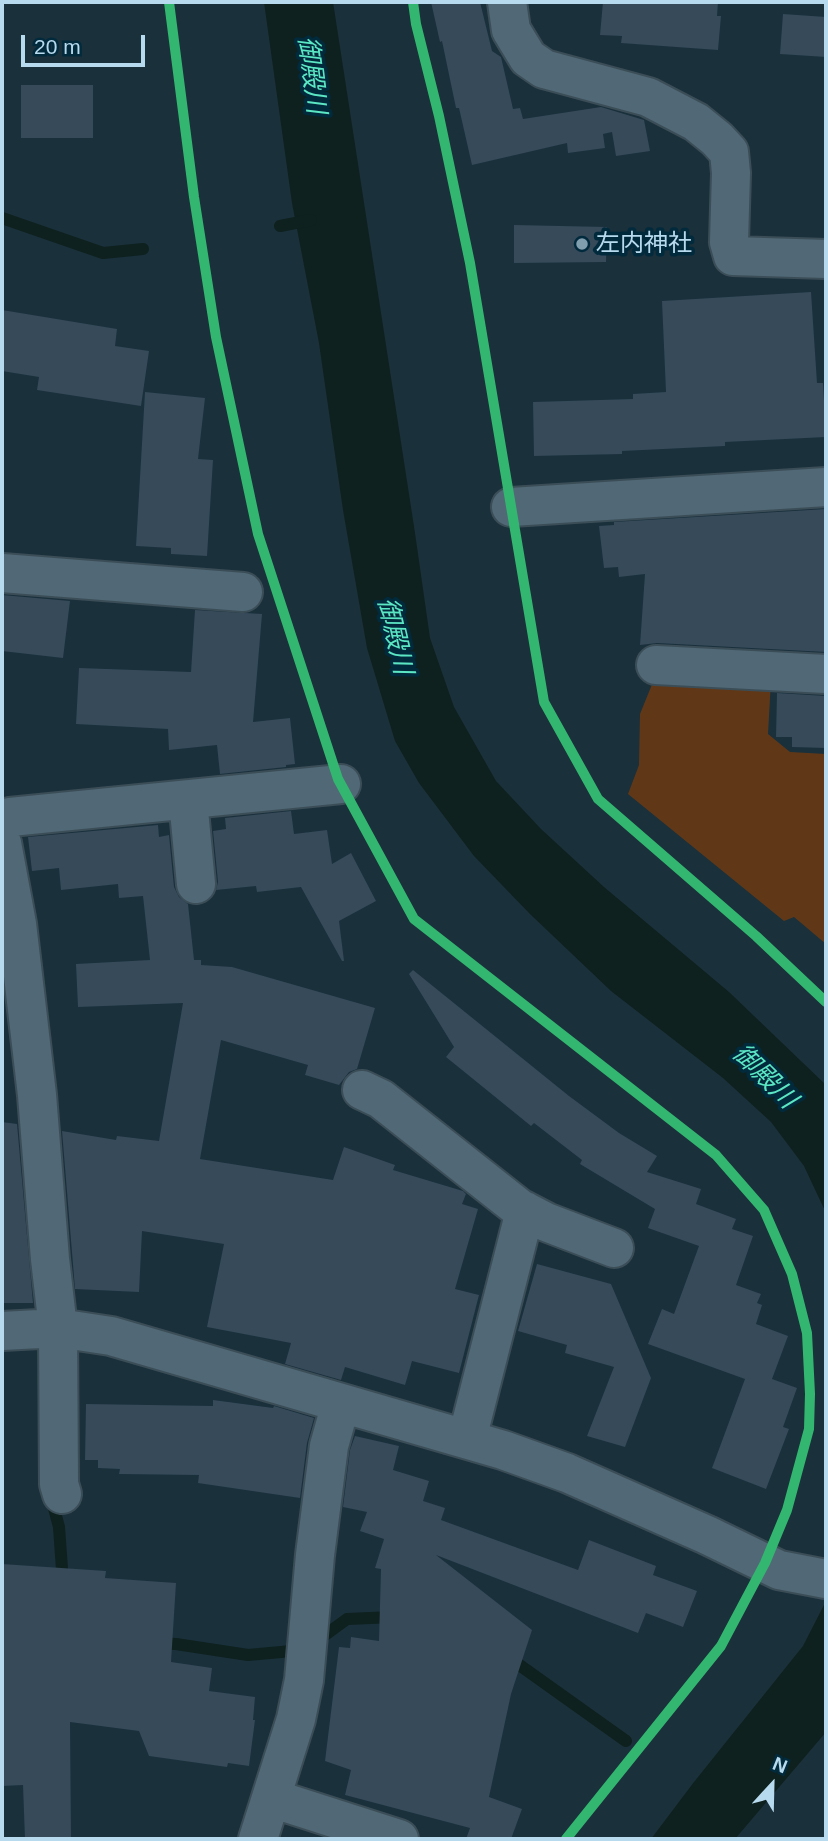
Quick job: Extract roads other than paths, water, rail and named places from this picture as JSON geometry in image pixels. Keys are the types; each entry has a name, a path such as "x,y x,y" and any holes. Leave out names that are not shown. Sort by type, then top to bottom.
{"street":[{"path":"507,2 512,30 528,58 544,69 648,97 696,122 729,152 729,242 733,256 826,259"},
{"path":"511,507 826,487"},
{"path":"2,573 243,592"},
{"path":"656,665 826,674"},
{"path":"2,819 341,784"},
{"path":"188,800 196,884"},
{"path":"2,844 17,924 58,1328 59,1484 62,1494"},
{"path":"362,1090 380,1099 525,1211 614,1248"},
{"path":"467,1439 525,1211"},
{"path":"2,1331 58,1328 111,1336 467,1439 567,1473 779,1570 826,1579"},
{"path":"258,1839 296,1719 304,1680 315,1555 329,1447 341,1403"},
{"path":"271,1798 398,1839"}],"water":[{"name":"御殿川","path":"264,2 333,2 430,638 454,707 496,781 541,829 604,887 729,992 826,1085 826,1213 804,1166 771,1122 723,1078 611,991 530,914 474,856 419,783 395,741 367,648 343,510 319,343 292,203"},
{"path":"826,1601 826,1732 735,1839 651,1839 803,1646"}],"waterway":[{"path":"2,218 103,253 143,249"},
{"path":"280,226 311,220"},
{"path":"51,1497 59,1527 63,1583"},
{"path":"156,1643 248,1655 292,1651 321,1638 347,1619 393,1617"},
{"path":"505,1658 518,1664 626,1741"}],"place":[{"name":"左内神社","path":"582,244"}]}
